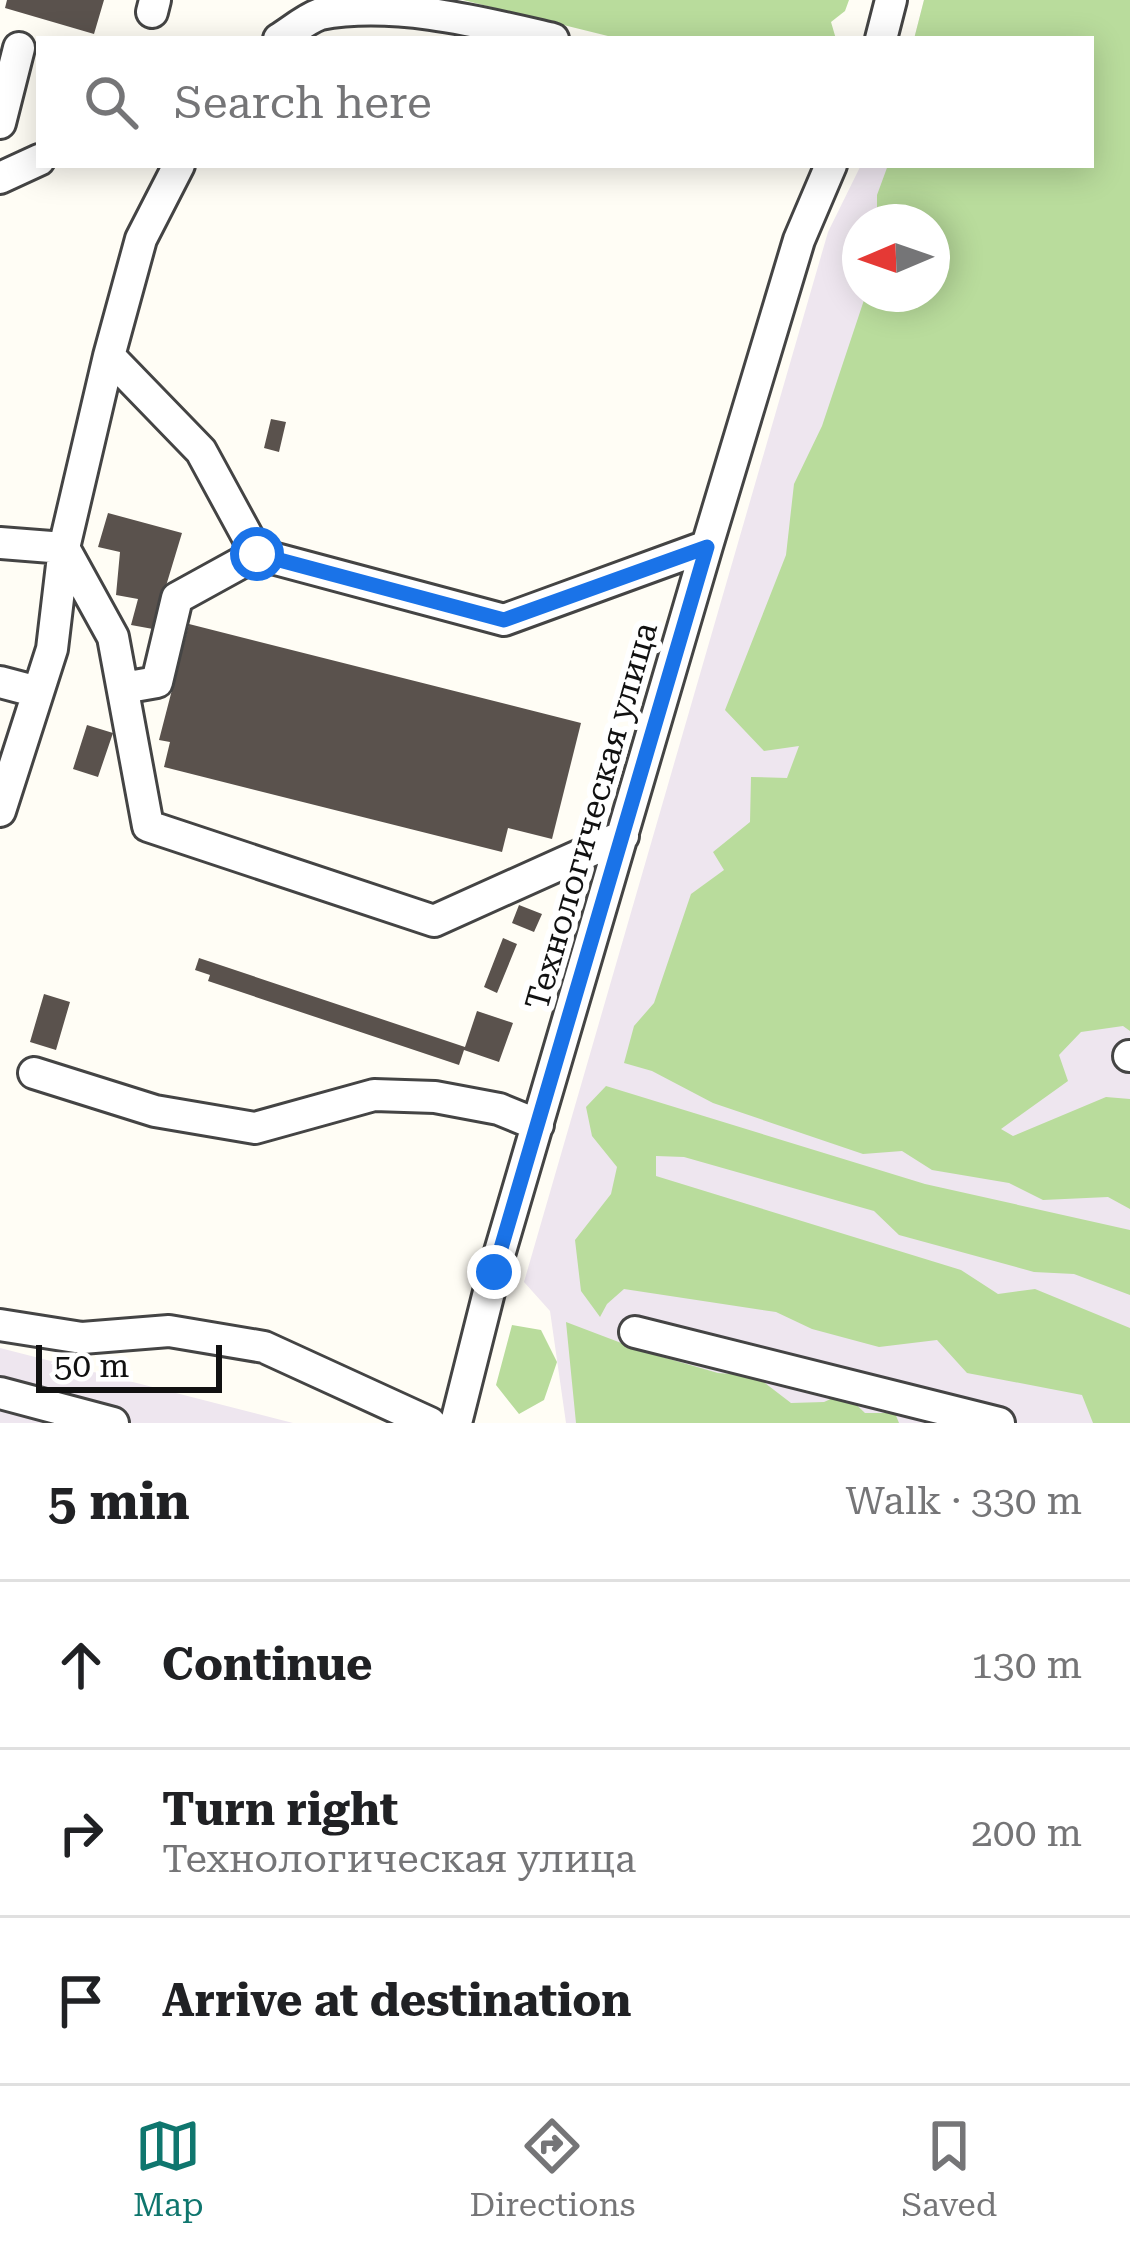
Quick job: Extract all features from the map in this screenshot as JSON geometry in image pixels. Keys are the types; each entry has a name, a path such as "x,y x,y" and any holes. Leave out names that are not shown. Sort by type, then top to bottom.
{"street":[{"path":"882,36 891,0"},
{"path":"284,36 318,14 363,4 409,5 540,36"},
{"path":"0,123 19,48"},
{"path":"0,178 36,161"},
{"path":"0,811 52,649 64,548 141,239 177,168"},
{"name":"Технологическая улица","path":"456,1423 494,1272 707,547 799,240 830,168"},
{"path":"109,356 201,452 257,554"},
{"path":"0,543 64,548"},
{"path":"122,688 158,682 177,598 257,554 504,620 707,547"},
{"path":"64,548 113,637 148,826 434,921 623,836"},
{"path":"0,682 38,692"},
{"path":"34,1073 155,1111 255,1128 374,1095 435,1097 499,1109 538,1124"},
{"path":"0,1325 82,1338 170,1330 264,1347 430,1423"},
{"path":"635,1332 999,1423"},
{"path":"0,1393 113,1423"}],"shaded area":[{"path":"924,0 1130,0 1130,1423 566,1423 550,1311 524,1282 828,232 860,168 1094,168 1094,36 915,36"},
{"path":"0,1348 293,1423 0,1423"}],"green space":[{"path":"463,0 849,0 845,11 831,22 835,36 608,36"},
{"path":"924,0 1130,0 1130,1031 1123,1026 1081,1032 1059,1055 1068,1081 1001,1129 1013,1136 1106,1097 1130,1099 1130,1209 1108,1197 1043,1200 1009,1183 932,1170 902,1151 863,1154 713,1103 652,1071 624,1063 634,1026 654,1003 691,894 724,870 713,852 750,822 751,777 787,778 799,746 764,751 725,710 786,555 794,484 822,426 860,312 950,312 950,204 877,204 887,168 1094,168 1094,36 915,36"},
{"path":"606,1086 925,1184 1130,1230 1130,1295 1074,1274 1034,1272 899,1235 874,1211 684,1157 656,1156 656,1176 961,1270 998,1294 1035,1289 1130,1328 1130,1423 1093,1423 1082,1395 967,1373 937,1340 879,1347 812,1329 776,1312 624,1289 600,1317 581,1291 575,1240 611,1194 617,1167 592,1136 586,1107"},
{"path":"566,1322 718,1373 756,1376 791,1403 824,1402 844,1393 865,1413 895,1413 899,1423 576,1423"},
{"path":"512,1325 541,1330 557,1362 544,1400 519,1414 496,1385"}],"building":[{"path":"7,0 104,0 94,34 5,8"},
{"path":"271,419 286,422 279,452 264,448"},
{"path":"108,513 182,533 153,629 131,625 138,599 116,595 120,552 98,547"},
{"path":"189,624 581,723 552,839 508,828 502,852 164,767 170,742 159,740"},
{"path":"87,725 113,733 98,777 73,769"},
{"path":"519,905 542,914 534,932 512,923"},
{"path":"503,938 517,944 497,993 484,987"},
{"path":"199,958 465,1047 477,1011 513,1023 499,1062 464,1050 459,1065 208,981 210,975 195,970"},
{"path":"44,994 70,1002 56,1050 30,1042"}],"route":[{"path":"257,554 504,620 707,547 494,1272"}]}
